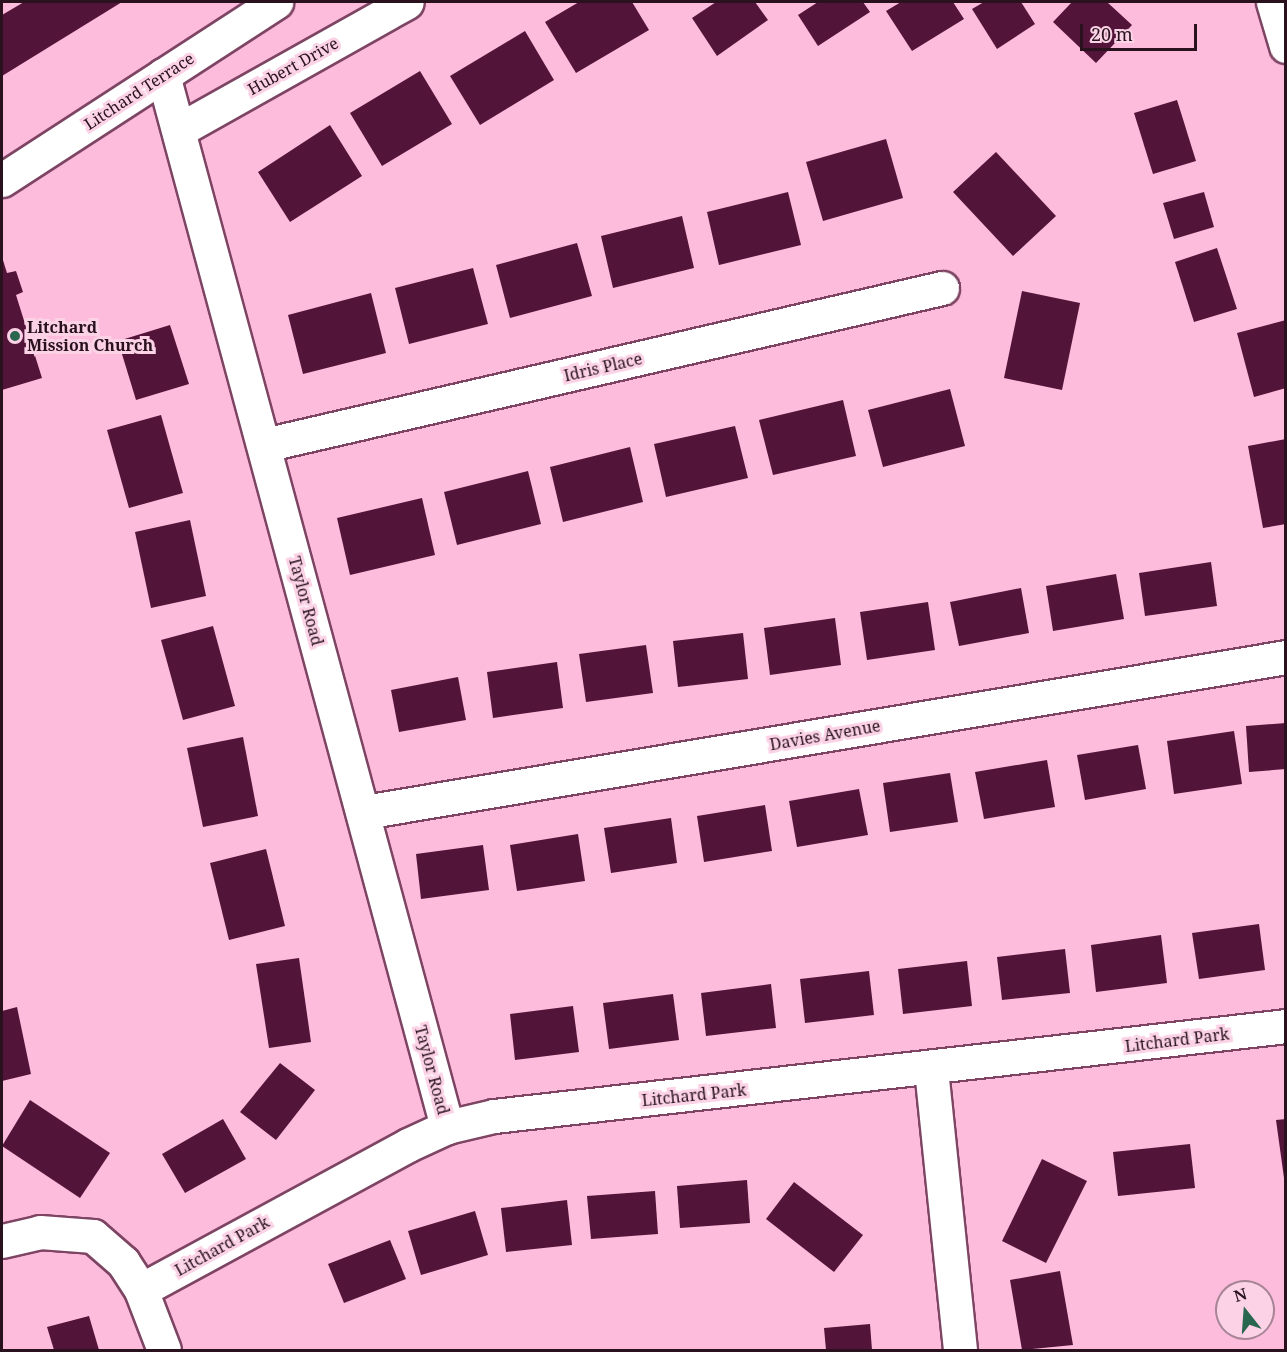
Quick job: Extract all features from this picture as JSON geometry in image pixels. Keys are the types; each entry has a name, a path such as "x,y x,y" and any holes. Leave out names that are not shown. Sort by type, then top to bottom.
{"street":[{"name":"Litchard Terrace","path":"2,180 276,2"},
{"name":"Hubert Drive","path":"178,130 407,2"},
{"path":"1273,2 1286,46"},
{"name":"Taylor Road","path":"164,75 447,1127"},
{"name":"Idris Place","path":"264,446 942,288"},
{"name":"Davies Avenue","path":"364,812 1286,657"},
{"name":"Litchard Park","path":"141,1290 447,1127 494,1116 931,1069 1286,1026"},
{"path":"931,1069 960,1350"},
{"path":"2,1241 40,1232 93,1236 123,1262 141,1290 164,1350"}],"building":[{"path":"24,2 122,2 2,76 2,15"},
{"path":"579,2 632,2 649,30 576,73 545,22"},
{"path":"716,2 755,2 768,20 717,56 692,18"},
{"path":"818,2 863,2 870,12 818,46 798,15"},
{"path":"901,2 953,2 964,19 912,51 886,11"},
{"path":"984,2 1021,2 1035,24 997,49 972,9"},
{"path":"1072,2 1107,2 1132,25 1096,63 1053,22"},
{"path":"525,31 554,80 480,125 450,76"},
{"path":"420,71 452,124 382,166 350,113"},
{"path":"1177,100 1196,161 1153,174 1134,113"},
{"path":"330,125 362,176 290,222 258,172"},
{"path":"886,139 903,198 823,221 806,162"},
{"path":"996,152 1056,216 1013,256 953,192"},
{"path":"788,192 801,245 719,265 707,212"},
{"path":"1204,192 1214,227 1174,239 1163,203"},
{"path":"682,216 694,268 613,288 601,236"},
{"path":"577,243 592,296 510,318 496,265"},
{"path":"1217,248 1237,309 1194,322 1175,262"},
{"name":"Litchard Mission Church","path":"2,257 7,273 16,271 23,292 16,295 42,378 2,390"},
{"path":"473,268 488,324 409,344 395,288"},
{"path":"1022,291 1080,303 1062,390 1004,378"},
{"path":"371,293 386,353 303,374 288,315"},
{"path":"1286,320 1286,388 1254,397 1237,333"},
{"path":"170,325 189,384 136,400 118,341"},
{"path":"950,389 965,446 883,467 868,410"},
{"path":"843,400 856,456 773,475 759,420"},
{"path":"161,415 183,493 129,508 107,430"},
{"path":"735,426 748,478 666,497 654,444"},
{"path":"1286,439 1286,524 1263,528 1248,446"},
{"path":"630,447 643,502 563,522 550,467"},
{"path":"528,471 541,524 457,545 444,492"},
{"path":"422,498 435,555 350,575 337,518"},
{"path":"190,520 206,596 151,608 135,532"},
{"path":"1211,562 1217,606 1145,616 1139,573"},
{"path":"1116,574 1124,619 1053,631 1046,586"},
{"path":"1021,588 1029,633 959,646 950,602"},
{"path":"928,602 935,650 867,660 860,612"},
{"path":"835,618 841,665 770,675 764,628"},
{"path":"213,626 235,706 183,720 161,640"},
{"path":"743,633 748,679 678,687 673,641"},
{"path":"646,645 653,693 586,702 579,654"},
{"path":"557,662 563,708 493,718 487,672"},
{"path":"458,677 466,720 399,732 391,690"},
{"path":"1286,723 1286,769 1249,772 1246,726"},
{"path":"1234,731 1242,784 1174,794 1167,741"},
{"path":"243,737 258,816 203,827 187,748"},
{"path":"1138,745 1146,789 1085,800 1077,755"},
{"path":"1047,760 1055,807 984,819 975,772"},
{"path":"950,773 958,822 890,832 883,783"},
{"path":"859,789 868,835 797,847 789,801"},
{"path":"765,805 772,851 704,862 697,816"},
{"path":"671,818 677,863 611,873 604,828"},
{"path":"578,834 585,881 517,891 510,845"},
{"path":"483,845 489,890 421,899 416,854"},
{"path":"266,849 285,926 229,940 210,863"},
{"path":"1259,924 1265,970 1199,979 1192,933"},
{"path":"1161,935 1167,983 1096,992 1091,945"},
{"path":"1065,949 1070,993 1002,1000 997,957"},
{"path":"299,958 311,1042 269,1048 256,964"},
{"path":"967,961 972,1006 903,1014 898,969"},
{"path":"869,971 874,1015 805,1023 800,979"},
{"path":"771,984 776,1028 706,1036 701,993"},
{"path":"673,994 679,1040 609,1049 603,1003"},
{"path":"573,1006 579,1052 515,1060 510,1014"},
{"path":"17,1007 31,1074 2,1081 2,1011"},
{"path":"280,1063 315,1090 276,1140 240,1112"},
{"path":"30,1100 110,1153 80,1198 2,1146"},
{"path":"223,1119 246,1159 185,1193 162,1154"},
{"path":"1286,1119 1286,1178 1284,1178 1276,1120"},
{"path":"1190,1144 1195,1188 1118,1196 1113,1152"},
{"path":"1042,1159 1087,1181 1046,1263 1002,1241"},
{"path":"747,1180 750,1223 680,1228 677,1186"},
{"path":"794,1182 863,1235 834,1272 766,1219"},
{"path":"655,1191 658,1234 591,1239 587,1196"},
{"path":"567,1200 572,1245 506,1252 501,1208"},
{"path":"475,1211 488,1255 421,1275 408,1231"},
{"path":"390,1240 406,1279 344,1303 328,1264"},
{"path":"1060,1271 1073,1345 1022,1350 1010,1280"},
{"path":"89,1316 99,1350 54,1350 47,1327"},
{"path":"870,1324 872,1350 826,1350 824,1328"}],"place":[{"name":"Litchard Mission Church","path":"15,336"}]}
